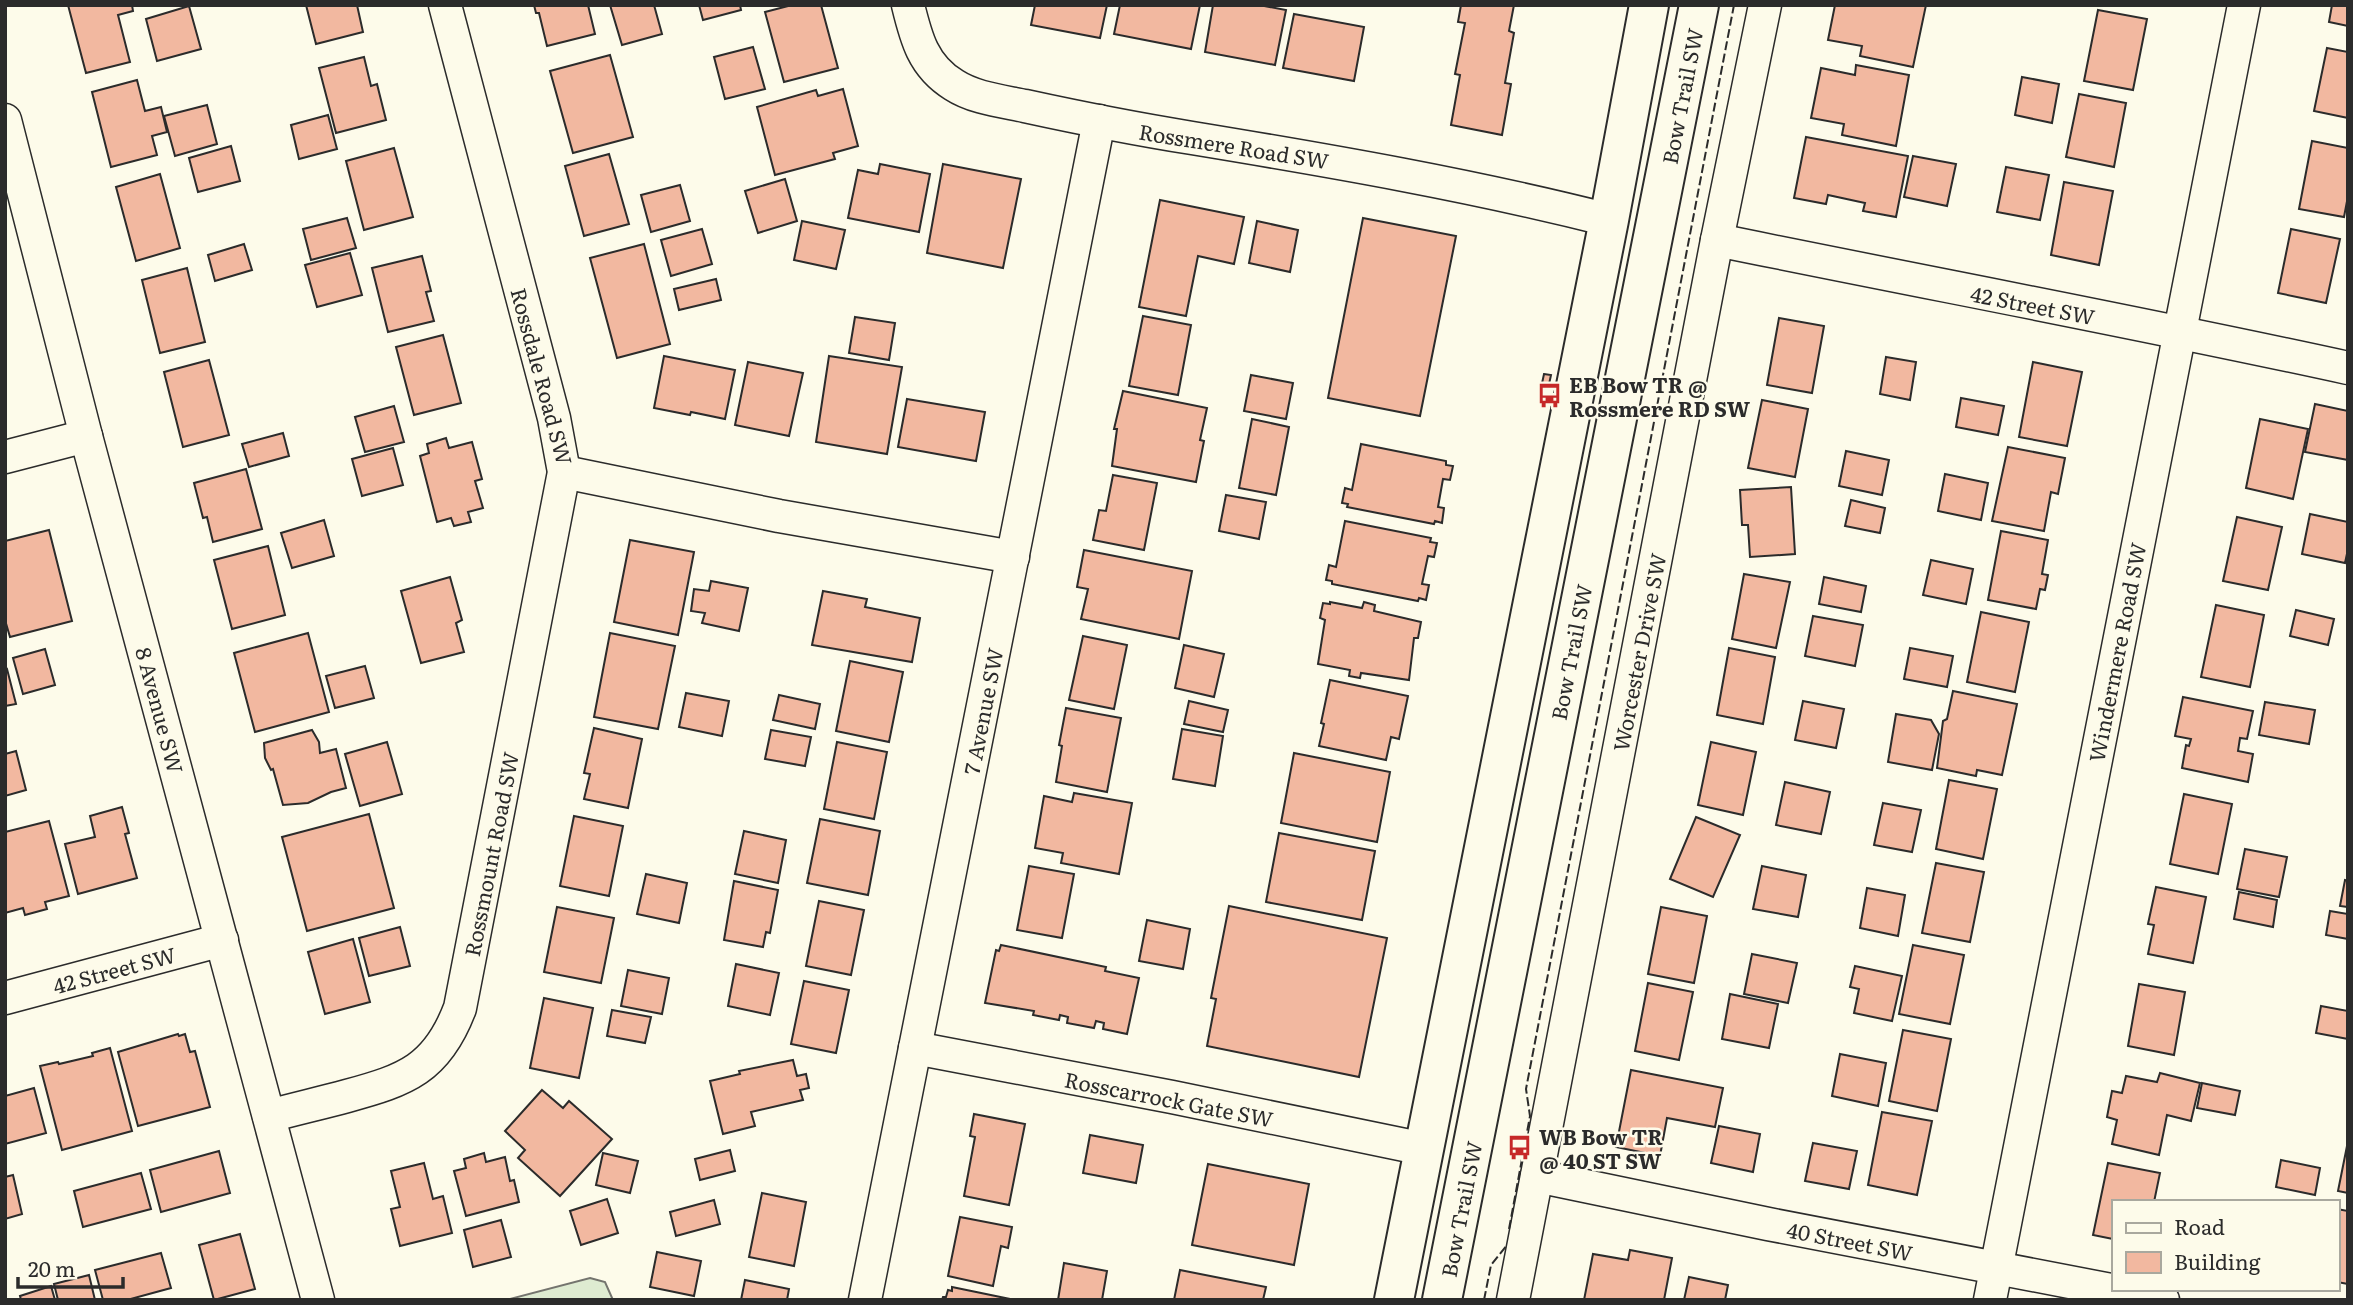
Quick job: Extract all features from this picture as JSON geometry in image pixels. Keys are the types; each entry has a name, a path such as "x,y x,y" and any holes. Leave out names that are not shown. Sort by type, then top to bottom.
{"main road":[{"path":"1394,1300 1609,220 1649,5"},
{"name":"Bow Trail SW","path":"1442,1300 1699,5"}],"street":[{"name":"Rossdale Road SW","path":"445,5 554,418 564,472 779,516 1013,557"},
{"name":"Rossmere Road SW","path":"908,5 920,50 941,77 972,94 1099,121 1361,166 1609,220"},
{"name":"Worcester Drive SW","path":"1513,1300 1717,240 1765,5"},
{"name":"Windermere Road SW","path":"1990,1300 2244,5"},
{"name":"8 Avenue SW","path":"5,120 86,436 318,1300"},
{"name":"7 Avenue SW","path":"865,1300 1099,121"},
{"name":"42 Street SW","path":"1717,240 2179,331 2348,368"},
{"path":"5,457 86,436"},
{"name":"Rossmount Road SW","path":"269,1116 391,1084 427,1062 452,1028 460,1008 564,472"},
{"name":"42 Street SW","path":"5,998 222,940"},
{"name":"Rosscarrock Gate SW","path":"915,1048 1424,1149"},
{"name":"40 Street SW","path":"1537,1176 2112,1291"},
{"name":"40 Street SW","path":"2114,1291 2162,1300"}],"green space":[{"path":"590,1278 605,1282 613,1300 506,1300"}],"building":[{"path":"68,5 132,5 133,11 118,15 130,62 86,73"},
{"path":"306,5 357,5 363,32 316,44"},
{"path":"534,5 588,5 595,34 547,46 539,13 536,13"},
{"path":"610,5 654,5 662,34 622,45"},
{"path":"699,5 740,5 741,10 703,20"},
{"path":"792,5 821,5 838,68 784,82 765,12"},
{"path":"1035,5 1107,5 1100,38 1031,25"},
{"path":"1120,5 1200,5 1191,49 1114,34"},
{"path":"1213,5 1259,5 1286,10 1275,65 1205,52"},
{"path":"1461,5 1514,5 1509,31 1514,33 1505,83 1511,84 1502,135 1451,125 1460,75 1455,74 1465,23 1458,22"},
{"path":"1835,5 1926,5 1913,67 1860,56 1862,46 1828,40"},
{"path":"2332,5 2348,5 2348,26 2329,22"},
{"path":"189,6 201,49 157,61 146,19"},
{"path":"2098,10 2147,19 2133,90 2084,81"},
{"path":"1294,14 1364,27 1354,81 1283,68"},
{"path":"753,47 765,89 725,99 714,57"},
{"path":"2327,48 2348,52 2348,118 2314,111"},
{"path":"610,55 633,137 573,153 550,71"},
{"path":"364,57 371,86 377,84 386,120 336,133 319,68"},
{"path":"1856,65 1909,75 1896,146 1842,135 1844,124 1811,118 1821,68 1855,75"},
{"path":"2022,77 2059,84 2052,123 2015,115"},
{"path":"137,80 145,111 161,107 167,132 152,136 157,155 111,167 92,92"},
{"path":"843,89 858,146 833,153 835,159 775,175 757,107 816,90 818,96"},
{"path":"2079,94 2126,103 2114,167 2066,157"},
{"path":"207,105 217,144 175,156 164,116"},
{"path":"328,115 337,149 299,159 291,125"},
{"path":"1806,137 1908,156 1896,217 1863,211 1865,203 1828,195 1826,204 1794,198"},
{"path":"2312,141 2348,148 2348,196 2344,217 2299,209"},
{"path":"231,146 240,181 198,192 189,158"},
{"path":"394,148 413,217 364,230 346,161"},
{"path":"609,154 629,224 584,236 565,166"},
{"path":"1913,156 1956,164 1947,206 1904,197"},
{"path":"880,164 930,174 919,232 848,218 858,170 878,174"},
{"path":"943,164 1021,179 1003,268 927,253"},
{"path":"2006,167 2049,175 2040,220 1997,212"},
{"path":"160,174 180,248 136,261 116,187"},
{"path":"785,179 797,221 758,233 745,191"},
{"path":"2064,182 2113,191 2099,265 2051,255"},
{"path":"680,185 690,221 651,232 641,195"},
{"path":"1160,200 1244,217 1234,264 1198,256 1186,316 1139,307"},
{"path":"347,218 356,248 311,260 303,229"},
{"path":"1363,218 1456,236 1420,416 1328,398"},
{"path":"802,221 845,230 836,269 794,260"},
{"path":"1257,221 1298,230 1290,272 1249,263"},
{"path":"702,229 712,264 671,276 661,240"},
{"path":"2291,229 2340,239 2326,303 2278,293"},
{"path":"244,244 252,270 215,281 208,255"},
{"path":"644,244 670,344 617,358 590,258"},
{"path":"350,253 362,295 317,307 305,265"},
{"path":"422,256 431,291 426,292 434,321 388,332 372,268"},
{"path":"187,268 205,342 160,353 142,280"},
{"path":"716,279 721,300 679,310 674,289"},
{"path":"1143,316 1191,325 1178,395 1129,386"},
{"path":"855,317 895,323 889,360 849,353"},
{"path":"1779,318 1824,326 1812,393 1767,385"},
{"path":"443,335 461,403 414,415 396,347"},
{"path":"664,356 735,370 725,419 654,408"},
{"path":"829,356 902,367 887,454 816,442"},
{"path":"1886,357 1916,362 1910,400 1880,394"},
{"path":"209,360 229,435 183,447 164,372"},
{"path":"748,362 803,373 789,436 735,425"},
{"path":"2033,362 2082,372 2067,446 2019,437"},
{"path":"1544,374 1551,375 1548,389 1541,388"},
{"path":"1251,375 1293,383 1286,419 1244,411"},
{"path":"1123,391 1207,408 1200,440 1204,441 1196,482 1112,466 1117,429 1114,429"},
{"path":"1961,398 2004,406 1998,435 1956,427"},
{"path":"907,399 985,412 976,461 898,447"},
{"path":"1762,400 1808,409 1795,477 1748,468"},
{"path":"2315,404 2348,411 2348,460 2305,452"},
{"path":"394,406 404,442 365,452 355,417"},
{"path":"1252,419 1289,427 1276,495 1239,488"},
{"path":"2260,419 2308,429 2293,499 2246,488"},
{"path":"283,433 289,456 249,467 242,444"},
{"path":"446,438 449,448 472,442 482,479 475,481 483,508 468,512 471,522 454,526 451,518 437,522 420,456 429,453 427,444"},
{"path":"1361,444 1446,461 1446,465 1453,466 1450,480 1443,479 1438,507 1444,508 1442,523 1435,521 1434,524 1347,507 1348,504 1342,503 1345,488 1352,490"},
{"path":"2008,447 2065,458 2058,494 2051,492 2044,531 1992,521"},
{"path":"393,448 403,485 362,496 352,459"},
{"path":"1846,451 1889,460 1882,495 1839,486"},
{"path":"246,469 262,529 213,542 207,517 203,518 194,483"},
{"path":"1945,474 1988,483 1981,520 1938,511"},
{"path":"1113,475 1157,483 1144,550 1093,540 1099,510 1106,511"},
{"path":"1791,487 1795,554 1750,557 1748,525 1742,525 1740,490"},
{"path":"1226,495 1266,502 1259,539 1219,531"},
{"path":"1851,500 1885,508 1880,533 1845,526"},
{"path":"2310,514 2348,522 2345,563 2302,554"},
{"path":"2237,517 2282,527 2268,590 2223,581"},
{"path":"324,520 334,556 292,568 281,533"},
{"path":"1345,521 1431,538 1430,542 1437,543 1434,557 1428,556 1422,584 1429,585 1426,600 1419,598 1418,601 1332,584 1332,581 1326,580 1329,565 1336,567"},
{"path":"49,530 72,621 10,637 5,620 5,541"},
{"path":"2001,531 2048,540 2042,574 2048,575 2045,590 2040,589 2036,609 1988,600"},
{"path":"630,540 694,552 678,635 614,622"},
{"path":"268,546 285,615 232,629 214,560"},
{"path":"1084,550 1192,571 1179,639 1081,619 1088,589 1077,587"},
{"path":"1931,560 1973,569 1966,604 1923,595"},
{"path":"1744,574 1790,582 1776,648 1732,639"},
{"path":"450,577 462,620 456,623 464,652 421,663 401,591"},
{"path":"1824,577 1866,586 1861,612 1819,604"},
{"path":"711,581 748,588 739,631 702,623 705,613 691,611 694,589 709,591"},
{"path":"823,591 867,599 865,607 920,618 912,662 812,645"},
{"path":"1364,602 1375,605 1374,611 1421,622 1418,638 1414,638 1409,680 1361,673 1360,678 1349,676 1350,670 1318,664 1325,620 1320,618 1323,603 1362,608"},
{"path":"2216,605 2264,615 2250,687 2201,677"},
{"path":"2296,610 2334,619 2328,645 2290,636"},
{"path":"1981,612 2029,622 2015,692 1967,682"},
{"path":"1813,616 1863,625 1855,666 1805,656"},
{"path":"308,633 329,712 255,732 234,653"},
{"path":"610,633 675,646 658,729 594,717"},
{"path":"1083,636 1127,645 1114,709 1069,700"},
{"path":"1184,645 1224,654 1214,697 1175,688"},
{"path":"1729,648 1775,657 1763,724 1717,715"},
{"path":"1910,648 1953,656 1947,687 1904,679"},
{"path":"45,649 55,685 23,694 13,658"},
{"path":"850,661 903,672 889,742 836,731"},
{"path":"365,666 374,698 335,708 326,676"},
{"path":"7,669 16,704 5,706 5,670"},
{"path":"1330,680 1408,696 1399,739 1391,737 1386,760 1319,746"},
{"path":"1953,691 2017,704 2002,775 1977,770 1976,776 1937,768 1943,721 1947,719"},
{"path":"686,693 729,701 722,736 679,727"},
{"path":"779,695 820,704 815,729 773,720"},
{"path":"2183,697 2253,711 2247,739 2240,738 2238,751 2253,754 2248,782 2182,768 2186,745 2189,746 2191,739 2175,736"},
{"path":"1189,701 1228,710 1223,732 1184,724"},
{"path":"1803,701 1844,709 1836,748 1795,740"},
{"path":"2265,702 2315,710 2309,744 2259,735"},
{"path":"1066,708 1121,718 1107,792 1056,782"},
{"path":"1896,714 1931,720 1939,734 1932,770 1888,762"},
{"path":"594,728 642,739 628,808 584,799 590,774 584,773"},
{"path":"1182,729 1223,736 1215,786 1173,779"},
{"path":"312,730 319,742 320,753 336,749 346,788 308,803 283,805 273,769 271,770 265,758 264,743"},
{"path":"771,730 811,737 805,766 765,759"},
{"path":"387,742 402,794 360,806 345,754"},
{"path":"837,742 887,752 874,819 824,809"},
{"path":"1711,742 1756,752 1743,815 1698,805"},
{"path":"16,751 26,790 5,796 5,754"},
{"path":"1294,753 1390,772 1377,842 1281,823"},
{"path":"1949,780 1997,789 1983,859 1936,849"},
{"path":"1785,782 1830,792 1821,834 1776,825"},
{"path":"1074,793 1132,803 1119,874 1061,863 1063,853 1035,848 1044,796 1072,802"},
{"path":"2184,794 2232,804 2218,874 2170,864"},
{"path":"1883,803 1921,810 1912,852 1874,845"},
{"path":"122,807 129,833 125,834 137,878 78,894 65,844 95,837 90,816"},
{"path":"369,814 394,908 307,931 282,837"},
{"path":"574,816 623,826 609,896 560,886"},
{"path":"1696,817 1740,835 1713,897 1670,879"},
{"path":"820,819 880,831 868,895 807,883"},
{"path":"49,821 69,896 45,902 47,909 25,915 23,908 5,913 5,832"},
{"path":"744,831 786,840 778,883 735,874"},
{"path":"1279,833 1375,851 1362,920 1266,902"},
{"path":"2245,849 2287,857 2279,897 2237,889"},
{"path":"1936,863 1984,872 1970,942 1922,933"},
{"path":"1029,866 1074,874 1062,938 1017,930"},
{"path":"1762,866 1806,875 1798,917 1753,909"},
{"path":"646,874 687,883 679,923 637,914"},
{"path":"2345,880 2348,881 2348,907 2340,906"},
{"path":"734,881 778,890 770,933 766,932 763,947 724,940"},
{"path":"2156,887 2206,897 2193,963 2148,954 2154,925 2148,924"},
{"path":"1867,888 1905,895 1898,936 1860,928"},
{"path":"2239,892 2277,900 2273,927 2234,919"},
{"path":"819,901 864,910 851,975 806,966"},
{"path":"1229,906 1387,938 1359,1077 1207,1046 1216,999 1211,998"},
{"path":"557,907 614,918 601,983 544,972"},
{"path":"1661,907 1707,916 1694,983 1648,974"},
{"path":"2330,911 2348,914 2348,939 2326,935"},
{"path":"1147,920 1190,929 1183,969 1139,961"},
{"path":"400,927 410,966 369,976 359,938"},
{"path":"353,939 370,1002 325,1014 308,952"},
{"path":"1001,945 1106,967 1105,971 1139,978 1127,1034 1103,1029 1104,1023 1096,1021 1094,1028 1067,1023 1068,1017 1060,1015 1059,1020 1033,1015 1034,1011 985,1003 996,950 999,951"},
{"path":"1913,945 1964,955 1950,1024 1899,1014"},
{"path":"1752,954 1797,963 1788,1003 1744,994"},
{"path":"736,964 779,973 770,1015 728,1006"},
{"path":"1855,966 1902,976 1892,1021 1854,1013 1859,989 1850,987"},
{"path":"628,970 669,978 662,1014 621,1006"},
{"path":"804,981 849,990 836,1053 791,1044"},
{"path":"1648,983 1693,992 1679,1060 1635,1051"},
{"path":"2139,984 2185,992 2174,1055 2128,1046"},
{"path":"1730,994 1778,1004 1769,1048 1722,1039"},
{"path":"544,998 593,1008 579,1078 530,1068"},
{"path":"2321,1006 2348,1011 2348,1039 2316,1033"},
{"path":"612,1010 651,1017 645,1043 607,1036"},
{"path":"1903,1030 1951,1039 1937,1111 1889,1101"},
{"path":"185,1034 190,1052 195,1051 210,1107 138,1126 118,1052"},
{"path":"110,1048 132,1131 62,1150 40,1066 93,1056 92,1053"},
{"path":"1840,1054 1886,1063 1878,1106 1832,1096"},
{"path":"793,1060 797,1076 806,1074 809,1088 800,1090 803,1100 751,1112 755,1126 723,1134 710,1081 740,1074 739,1071"},
{"path":"1631,1070 1723,1088 1715,1127 1667,1118 1660,1156 1616,1147"},
{"path":"2160,1073 2200,1083 2191,1121 2167,1115 2159,1155 2112,1144 2117,1120 2107,1117 2112,1091 2122,1093 2126,1076 2157,1082"},
{"path":"2202,1083 2240,1091 2235,1115 2197,1108"},
{"path":"34,1088 46,1133 5,1144 5,1096"},
{"path":"542,1090 563,1108 569,1101 612,1139 560,1196 518,1158 525,1150 505,1131"},
{"path":"1882,1112 1932,1121 1917,1195 1868,1185"},
{"path":"974,1114 1025,1124 1009,1205 964,1196 975,1137 970,1136"},
{"path":"1719,1126 1760,1134 1753,1172 1711,1163"},
{"path":"1090,1135 1143,1145 1136,1183 1083,1173"},
{"path":"2348,1141 2348,1193 2338,1191"},
{"path":"1813,1143 1857,1151 1849,1189 1805,1181"},
{"path":"730,1150 735,1171 700,1180 695,1159"},
{"path":"219,1151 230,1193 161,1212 150,1170"},
{"path":"484,1153 486,1162 505,1157 510,1181 514,1180 519,1202 466,1216 454,1171 466,1168 464,1159"},
{"path":"603,1153 638,1161 630,1193 596,1185"},
{"path":"2281,1160 2320,1168 2315,1195 2276,1187"},
{"path":"424,1163 433,1199 443,1196 452,1233 400,1246 391,1209 400,1207 391,1171"},
{"path":"2108,1163 2160,1173 2154,1200 2112,1200 2112,1239 2093,1235"},
{"path":"1208,1164 1309,1184 1294,1265 1192,1245"},
{"path":"141,1173 151,1209 83,1227 74,1191"},
{"path":"13,1175 22,1214 5,1219 5,1177"},
{"path":"762,1193 806,1202 794,1266 749,1257"},
{"path":"607,1199 618,1233 581,1245 570,1211"},
{"path":"714,1200 720,1224 676,1236 670,1212"},
{"path":"2339,1209 2348,1211 2348,1284 2339,1282"},
{"path":"960,1217 1012,1227 1008,1248 1001,1246 993,1286 948,1276"},
{"path":"501,1220 511,1257 473,1267 464,1230"},
{"path":"240,1234 255,1289 214,1300 199,1245"},
{"path":"1630,1250 1672,1258 1664,1300 1584,1300 1593,1254 1628,1260"},
{"path":"657,1252 701,1261 694,1296 650,1287"},
{"path":"161,1253 171,1288 127,1300 103,1300 95,1270"},
{"path":"1064,1263 1107,1271 1102,1300 1058,1300"},
{"path":"1180,1270 1266,1287 1263,1300 1174,1300"},
{"path":"89,1275 95,1300 58,1300 54,1284"},
{"path":"1689,1277 1728,1285 1725,1300 1684,1300"},
{"path":"745,1280 789,1289 787,1300 741,1300"},
{"path":"51,1286 55,1300 21,1300 20,1296"},
{"path":"952,1287 1015,1300 942,1300 948,1290 952,1291"}],"fence":[{"path":"1509,1229 1530,1116 1526,1089 1734,5"},
{"path":"1484,1300 1491,1265 1507,1245"}],"place":[{"name":"EB Bow TR @ Rossmere RD SW","path":"1549,395"},
{"name":"WB Bow TR @ 40 ST SW","path":"1519,1147"}]}
